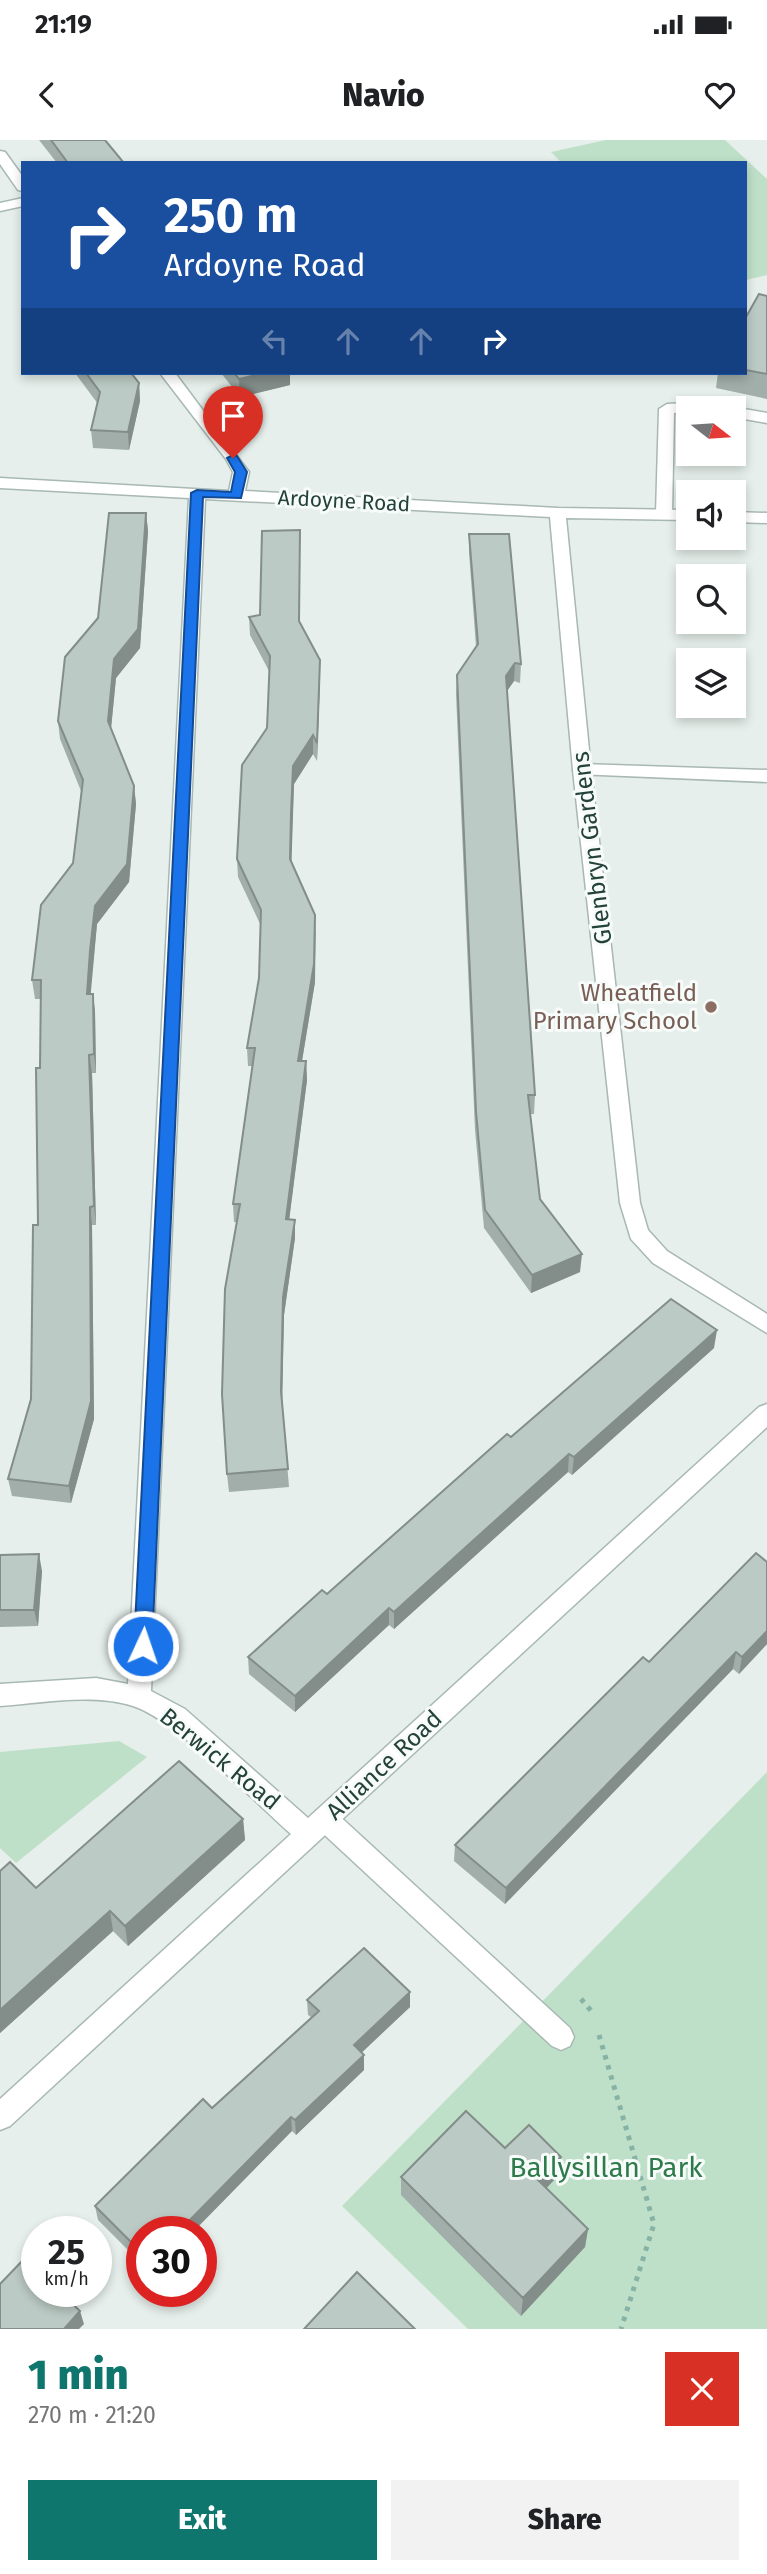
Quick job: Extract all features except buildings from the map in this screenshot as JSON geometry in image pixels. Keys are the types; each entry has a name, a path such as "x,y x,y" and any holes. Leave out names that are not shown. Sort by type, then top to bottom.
{"street":[{"path":"0,155 21,184"},
{"path":"0,207 21,202"},
{"path":"169,375 241,472 236,496"},
{"path":"664,514 667,409 676,409"},
{"path":"746,414 767,418"},
{"name":"Ardoyne Road","path":"0,483 558,513 676,514"},
{"path":"139,1696 197,493"},
{"name":"Glenbryn Gardens","path":"558,513 582,770 630,1203 638,1233 660,1257 767,1325"},
{"path":"746,518 767,519"},
{"path":"582,770 767,776"},
{"name":"Alliance Road","path":"0,2117 767,1413"},
{"name":"Berwick Road","path":"0,1695 96,1689 139,1696 176,1717 317,1826 561,2037"}],"green space":[{"path":"606,140 725,140 767,179 767,275 747,280 747,161 560,161 551,152"},
{"path":"119,1741 147,1757 16,1863 0,1848 0,1752"},
{"name":"Ballysillan Park","path":"767,1772 767,2329 468,2329 342,2206"}],"place":[{"name":"Wheatfield Primary School","path":"711,1007"}],"route":[{"path":"143,1646 197,493 236,496 241,472 233,458"}]}
